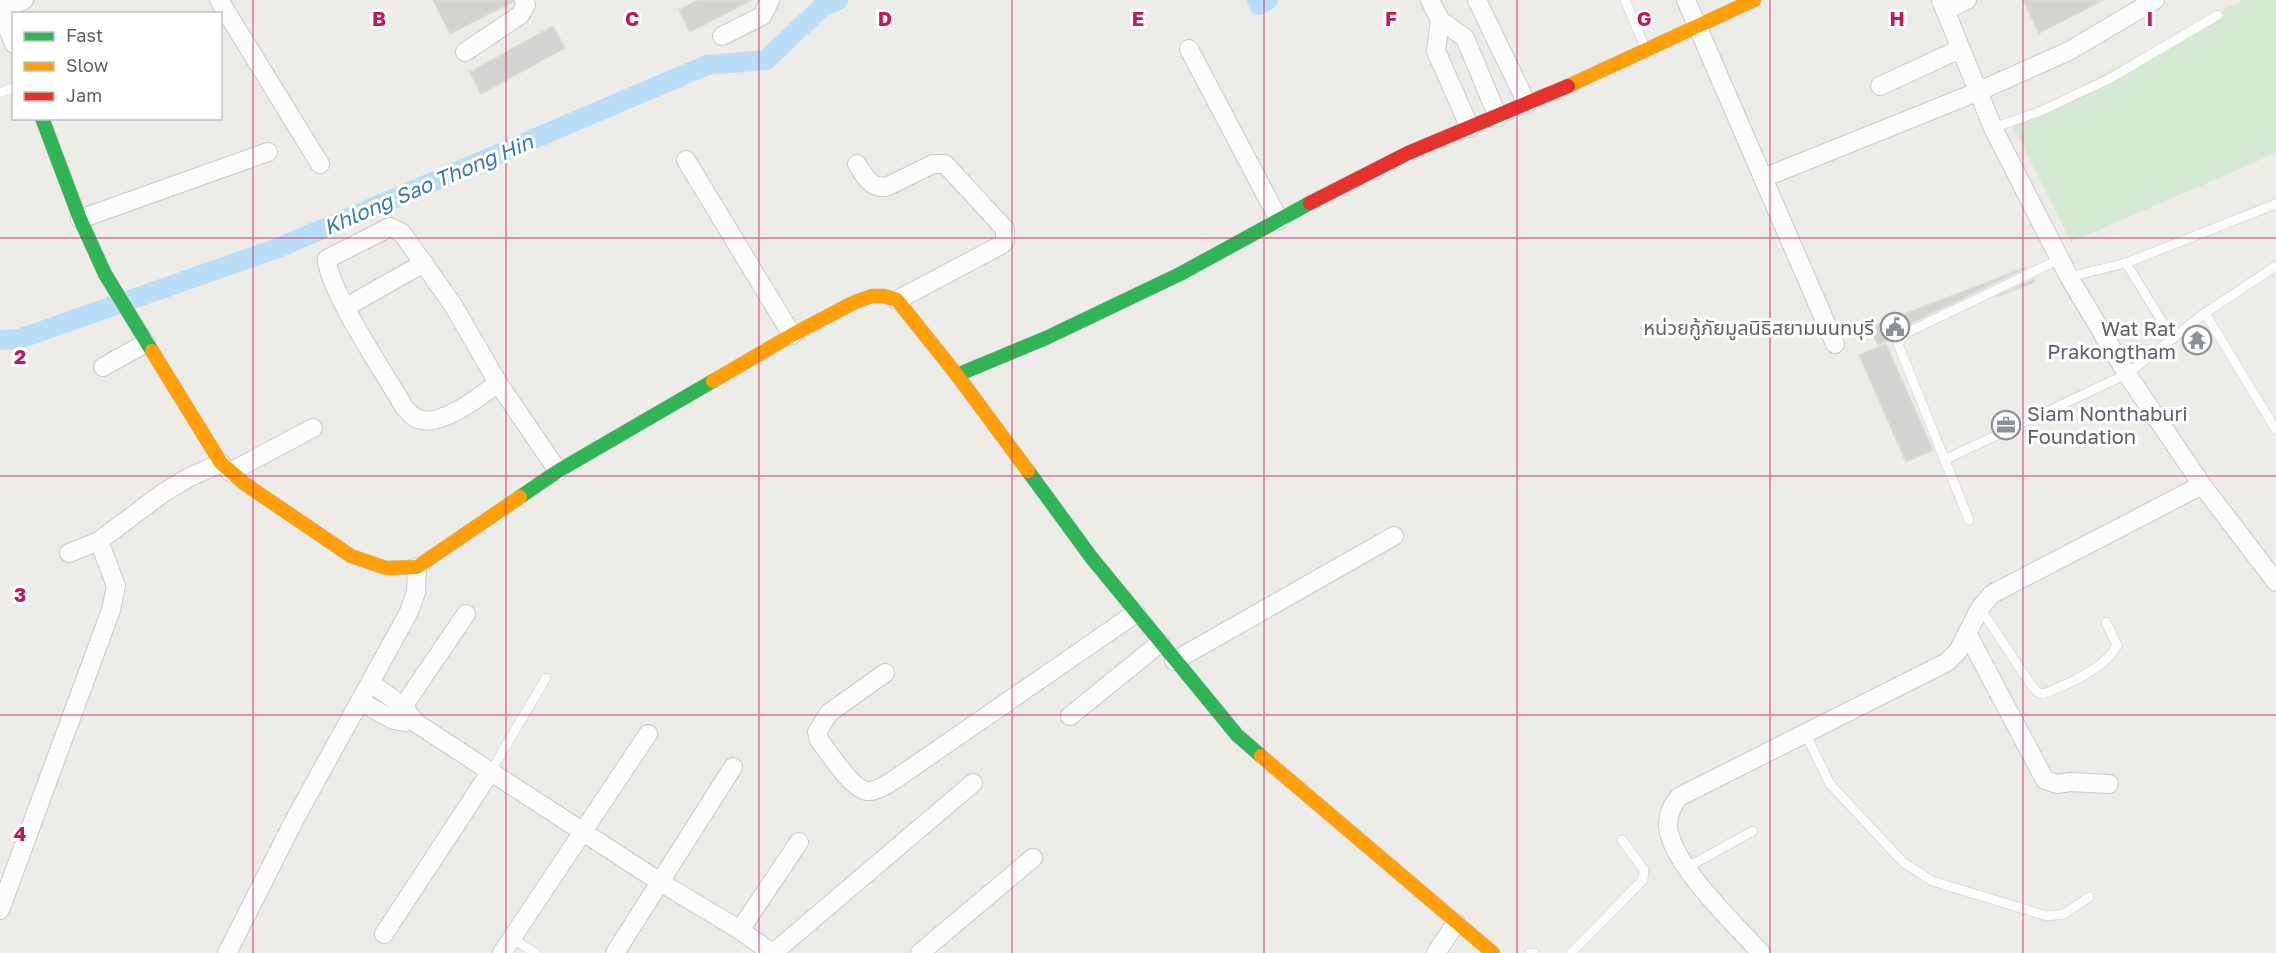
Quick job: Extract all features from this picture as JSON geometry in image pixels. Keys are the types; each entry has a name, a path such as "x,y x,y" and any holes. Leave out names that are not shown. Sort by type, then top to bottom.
{"street":[{"path":"12,39 0,8 24,0"},
{"path":"219,0 320,164"},
{"path":"465,52 520,15 526,5 524,0"},
{"path":"722,36 762,16 770,0"},
{"path":"1430,0 1440,20 1465,38 1498,117"},
{"path":"1477,0 1527,104"},
{"path":"1686,0 1835,344"},
{"path":"957,375 1046,338 1180,274 1408,153 1498,117 1647,51 1754,0"},
{"path":"1967,0 1943,5 1993,128 2069,277 2127,374 2202,485 2276,582"},
{"path":"1763,178 1977,92 2069,51 2155,0"},
{"path":"1440,20 1436,51 1470,128"},
{"path":"1880,86 1960,49"},
{"path":"1189,50 1279,220"},
{"path":"43,120 80,219 105,274 132,321 226,468 351,556 386,568 417,567 558,471 792,335 855,302 872,296 884,296 897,300 957,375 1091,558 1237,735 1493,953"},
{"path":"80,219 268,152"},
{"path":"686,160 792,335"},
{"path":"857,164 872,184 878,188 886,187 933,164 945,164 1005,229 1005,241 1001,245 897,300"},
{"path":"498,384 446,417 419,420 412,415 404,407 346,307 331,278 327,259 390,226 402,233 453,305 498,384 558,471"},
{"path":"346,307 424,263"},
{"path":"103,367 146,343"},
{"path":"69,552 99,541 163,493 188,478 226,468 313,428"},
{"path":"1761,953 1686,868 1673,845 1668,828 1670,809 1679,797 1947,662 1958,651 1980,608 1992,594 2202,485"},
{"path":"1174,661 1394,536"},
{"path":"0,910 111,610 116,586 99,541"},
{"path":"227,953 296,817 409,612 416,592 417,567"},
{"path":"399,713 466,614"},
{"path":"885,673 829,713 818,732 819,740 848,778 866,791 874,790 897,778 1136,614"},
{"path":"1967,633 2045,780 2056,784 2070,782 2109,784"},
{"path":"1070,716 1160,643"},
{"path":"371,683 399,713"},
{"path":"360,702 399,713 416,723 660,882 740,930 769,952 973,783"},
{"path":"507,946 648,734"},
{"path":"615,953 733,767"},
{"path":"384,934 491,771"},
{"path":"740,930 799,842"},
{"path":"920,953 1033,858"},
{"path":"1436,953 1456,923"}],"lane":[{"path":"1625,0 1647,51"},
{"path":"1993,128 2041,111 2109,79 2218,15"},
{"path":"2069,277 2126,263 2276,204"},
{"path":"1970,520 1898,344 1906,333 2060,259"},
{"path":"2126,263 2173,339"},
{"path":"1944,460 2127,374 2205,313 2276,266"},
{"path":"2205,313 2276,430"},
{"path":"1980,608 2029,682 2037,692 2043,694 2080,677 2113,655 2117,645 2106,622"},
{"path":"491,771 546,678"},
{"path":"1805,734 1830,784 1903,862 1932,881 2047,916 2064,914 2089,897"},
{"path":"1686,868 1753,831"},
{"path":"1571,953 1643,880 1644,870 1622,840"},
{"path":"507,946 536,953"}],"green space":[{"path":"2242,0 2276,0 2276,153 2071,242 2012,124"}],"building":[{"path":"433,0 513,0 513,2 450,34"},
{"path":"698,0 752,0 690,32 679,10"},
{"path":"2023,0 2104,0 2039,33"},
{"path":"553,26 565,48 481,94 470,72"},
{"path":"2027,267 1903,327 1894,338 1878,345 1870,327"},
{"path":"2034,279 2035,282 1996,297"},
{"path":"1886,344 1933,450 1906,462 1859,355"}],"waterway":[{"name":"Khlong Sao Thong Hin","path":"0,340 19,339 278,248 707,65 766,60 822,7 838,0"},
{"name":"Khlong Sao Thong Hin","path":"1257,0 1259,5 1268,0"}],"traffic: fast":[{"path":"43,120 80,219 105,274 152,351"},
{"path":"957,375 1046,338 1180,274 1310,203"},
{"path":"520,497 558,471 713,381"},
{"path":"1028,471 1091,557 1237,735 1261,756"}],"traffic: slow":[{"path":"1568,86 1754,0"},
{"path":"713,381 855,302 872,296 884,296 897,300 957,375 1028,471"},
{"path":"152,351 221,463 245,484 351,556 386,568 417,567 520,497"},
{"path":"1261,756 1493,953"}],"traffic: jam":[{"path":"1310,203 1408,153 1568,86"}],"place":[{"name":"หน่วยกู้ภัยมูลนิธิสยามนนทบุรี","path":"1895,327"},
{"name":"Wat Rat Prakongtham","path":"2197,340"},
{"name":"Siam Nonthaburi Foundation","path":"2006,425"}]}
